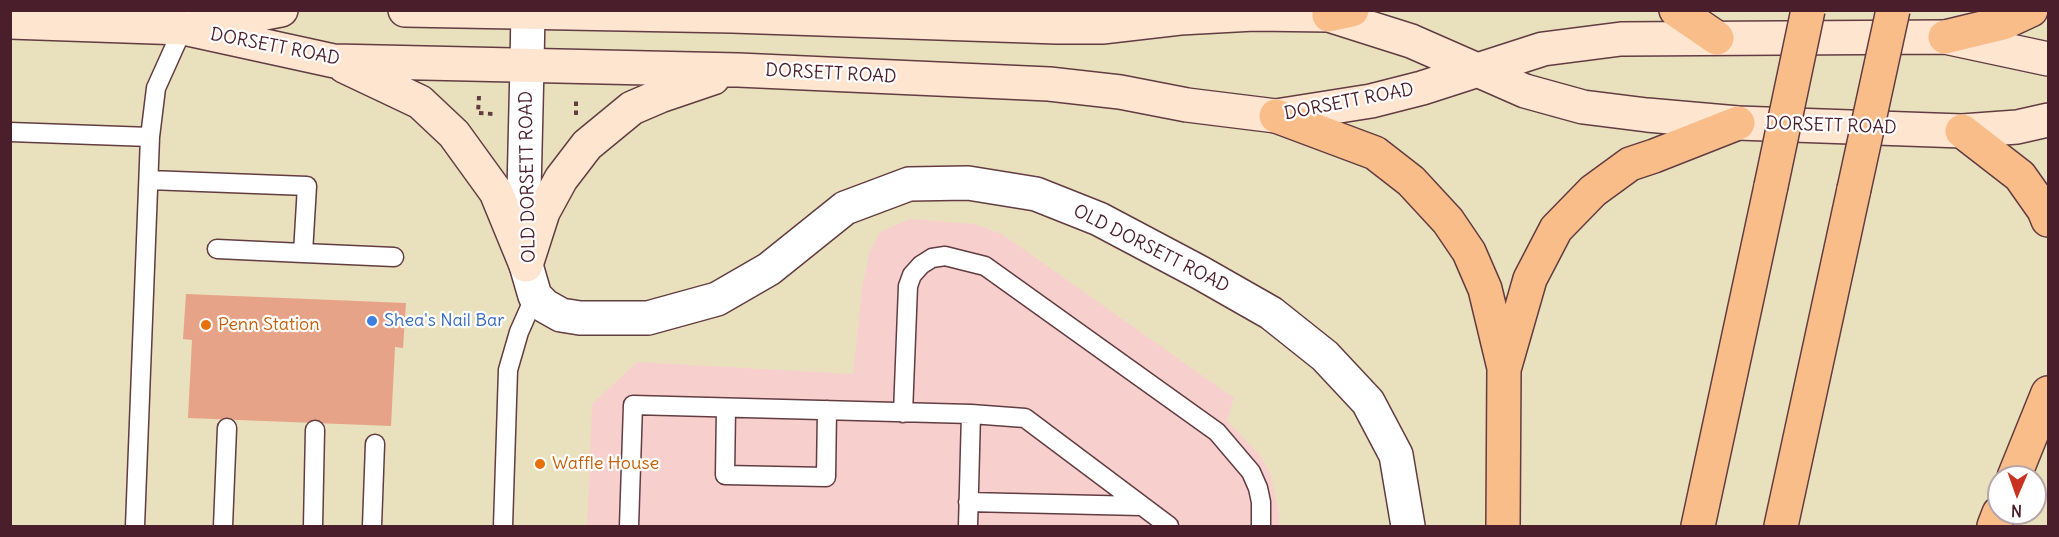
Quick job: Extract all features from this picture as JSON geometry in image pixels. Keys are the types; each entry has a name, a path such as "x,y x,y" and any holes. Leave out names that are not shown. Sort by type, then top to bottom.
{"highway":[{"path":"1676,10 1718,38"},
{"path":"1698,526 1808,10"},
{"path":"1781,526 1893,10"},
{"path":"1945,37 2003,22 2031,10"},
{"path":"1276,116 1375,153 1411,181 1448,221 1469,252 1485,289 1504,368 1503,526"},
{"path":"1504,368 1530,279 1556,229 1593,191 1630,164 1738,123"},
{"path":"1962,131 2020,176 2049,220"},
{"path":"2019,465 2049,393"}],"main road":[{"name":"DORSETT ROAD","path":"10,22 184,19 281,10"},
{"name":"DORSETT ROAD","path":"405,10 903,16 1057,27 1110,19 1180,18 1281,12 1340,13 1411,40 1525,91 1583,106 1647,115 1738,123 1962,131 2017,127 2049,120"},
{"name":"DORSETT ROAD","path":"184,19 334,62 738,70 1050,84 1120,92 1187,105 1276,116 1371,101 1422,88 1543,49 1621,39 1945,37 2049,59"},
{"path":"334,62 420,102 454,134 496,192 526,265"},
{"path":"526,265 543,212 561,180 587,145 632,108 660,96 738,70"}],"street":[{"name":"OLD DORSETT ROAD","path":"528,12 524,191 526,265 536,296 545,306 561,315 580,318 648,318 717,299 769,268 845,208 909,184 968,183 1036,194 1099,219 1199,272 1271,313 1325,356 1368,402 1396,455 1408,526"}],"lane":[{"path":"135,526 150,137 156,88 184,19"},
{"path":"10,132 150,137"},
{"path":"149,180 307,186 303,253"},
{"path":"216,249 394,257"},
{"path":"903,413 908,286 912,275 932,258 945,256 985,266 1217,432 1251,472 1261,502 1261,526"},
{"path":"503,526 508,370 519,332 536,296"},
{"path":"629,526 633,405 971,414 1025,418 1169,526"},
{"path":"726,408 725,475 803,477 826,477 827,410"},
{"path":"968,526 971,414"},
{"path":"223,526 227,428"},
{"path":"313,526 315,430"},
{"path":"372,526 375,444"},
{"path":"968,502 1141,506"}],"path":[{"path":"479,96 478,113 496,114"},
{"path":"567,116 576,117"}],"shaded area":[{"path":"910,219 974,224 1002,234 1234,398 1227,420 1259,454 1270,473 1279,512 1279,526 587,526 592,404 637,362 853,374 862,288 870,251 880,232"}],"building":[{"path":"186,294 406,303 403,348 395,347 391,426 188,418 192,340 183,339"}],"place":[{"name":"Shea's Nail Bar","path":"372,321"},
{"name":"Penn Station","path":"206,325"},
{"name":"Waffle House","path":"540,464"}]}
